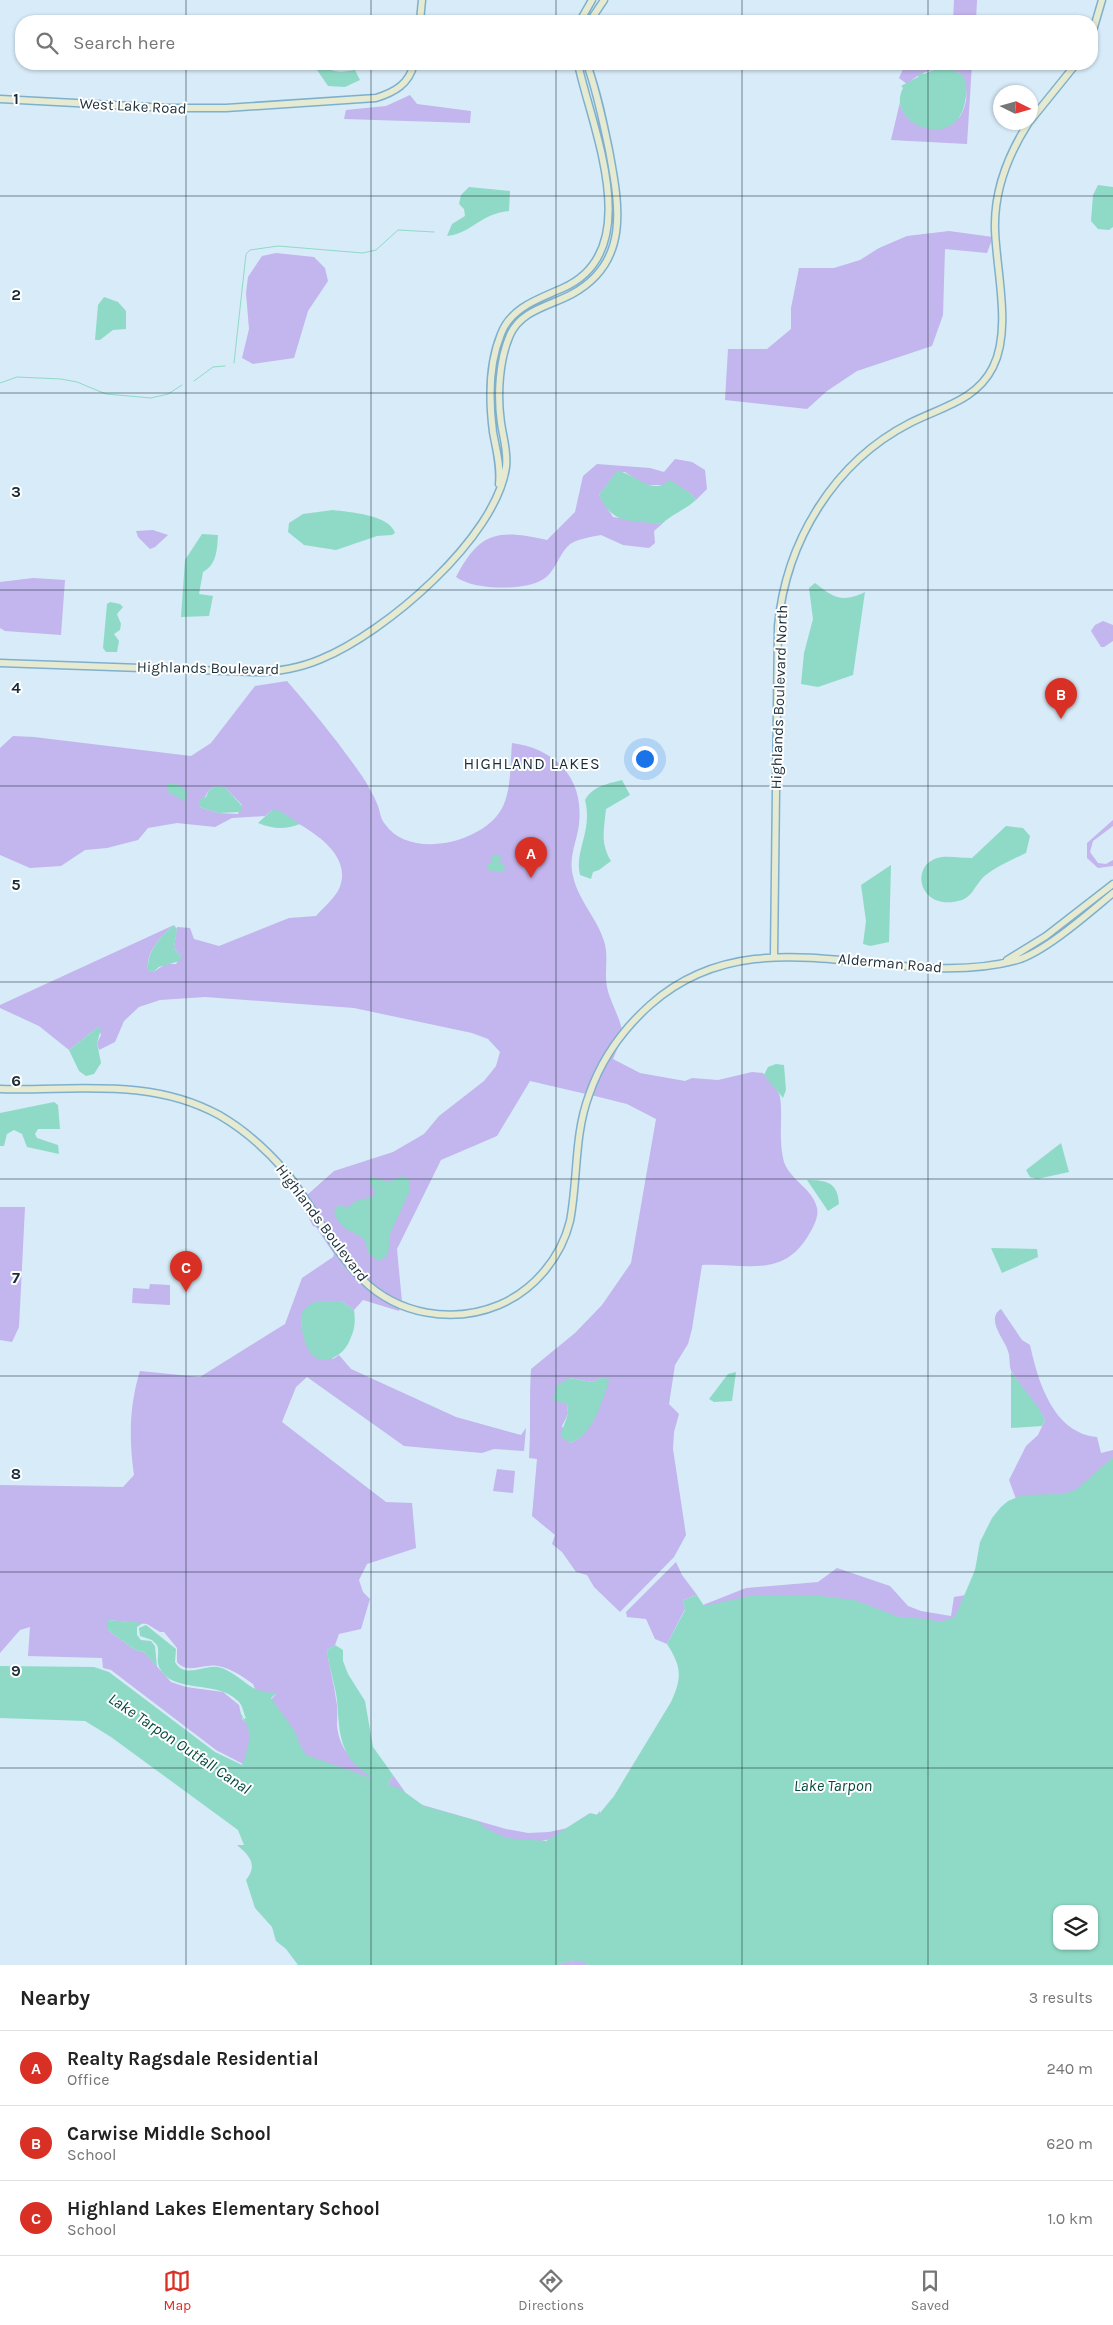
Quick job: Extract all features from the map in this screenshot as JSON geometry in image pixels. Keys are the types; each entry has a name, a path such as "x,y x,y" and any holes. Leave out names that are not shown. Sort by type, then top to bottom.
{"street":[{"path":"421,15 422,0"},
{"path":"583,15 592,0"},
{"path":"594,15 604,0"},
{"path":"1098,15 1102,0"},
{"name":"West Lake Road","path":"0,99 191,108 376,98 389,94 402,85 413,70"},
{"name":"Highlands Boulevard","path":"497,498 499,460 493,427 491,392 500,335 506,323 517,311 533,301 569,286 582,276 600,254 609,227 610,213 604,175 590,106 580,70"},
{"name":"Highlands Boulevard","path":"0,663 263,672 287,670 322,659 369,633 432,582 460,552 483,523 497,498 506,466 499,400 504,357 510,334 524,317 570,295 592,279 608,258 617,232 618,203 613,173 600,109 589,70"},
{"name":"Highlands Boulevard North","path":"1038,112 1071,70"},
{"name":"Highlands Boulevard North","path":"774,956 778,626 791,560 819,505 842,475 866,452 909,424 968,396 984,381 992,367 1000,345 1001,329 995,227 997,206 1005,169 1025,130"},
{"name":"Alderman Road","path":"1004,962 1046,936 1113,884"},
{"name":"Alderman Road","path":"774,956 958,968 982,967 1019,959 1037,950 1113,894"},
{"name":"Highlands Boulevard","path":"0,1089 131,1089 172,1096 207,1109 249,1134 275,1159 350,1264 372,1288 394,1301 417,1311 446,1316 470,1314 499,1305 523,1291 542,1274 560,1248 571,1216 580,1130 586,1103 606,1058 630,1024 662,995 691,977 727,963 774,956"}],"shaded area":[{"path":"954,0 977,0 976,15 953,15"},
{"path":"903,70 931,70 919,75 907,84 899,78"},
{"path":"943,70 972,70 967,144 891,140 900,102 904,114 914,122 959,118 965,107 966,88 958,72"},
{"path":"410,95 417,104 471,111 470,123 344,119 346,110 386,106"},
{"path":"949,231 993,237 987,253 945,249 943,315 932,346 857,371 827,391 807,409 725,400 728,349 767,349 791,329 791,308 799,268 834,268 860,260 879,248 907,236"},
{"path":"276,253 314,257 325,268 328,281 308,311 294,358 253,364 242,358 249,329 246,293 248,277 262,256"},
{"path":"675,459 692,462 705,470 707,489 696,500 690,493 665,485 645,485 625,472 617,472 599,495 613,517 662,524 654,531 655,543 649,548 623,545 601,535 583,539 568,546 550,573 534,584 498,588 486,587 456,577 473,550 482,542 492,537 515,535 547,540 575,512 583,476 597,464 650,468 664,472"},
{"path":"153,530 168,535 150,549 138,537 136,531"},
{"path":"33,578 65,580 61,635 5,631 0,628 0,582"},
{"path":"1103,621 1113,625 1113,641 1101,647 1091,631 1095,625"},
{"path":"287,681 326,727 362,776 375,798 384,822 396,835 410,841 426,844 443,843 475,833 489,824 499,813 506,798 510,779 512,743 528,746 554,759 564,768 572,780 577,793 579,824 572,856 573,876 575,885 604,941 607,987 622,1030 599,1065 586,1094 530,1081 497,1136 441,1160 397,1249 402,1302 370,1281 358,1268 337,1242 306,1196 334,1171 393,1152 424,1134 439,1116 484,1081 496,1066 500,1052 488,1039 472,1033 354,1008 205,997 160,1000 139,1007 124,1021 115,1042 99,1050 97,1043 101,1035 98,1027 69,1050 39,1026 0,1008 0,1005 174,925 155,945 149,957 148,970 153,972 166,964 176,964 181,956 174,948 177,927 190,928 194,939 219,946 289,918 316,916 334,896 339,889 342,875 339,862 332,850 310,830 272,810 265,816 232,818 215,827 177,823 148,828 138,840 107,848 85,850 61,866 30,868 0,855 0,748 13,736 191,756 211,743 255,686","holes":["216,786 225,787 242,805 238,814 218,813 199,807 209,790"]},
{"path":"1113,820 1113,826 1093,841 1090,852 1098,863 1106,864 1113,860 1113,866 1098,868 1087,858 1087,843"},
{"path":"621,1040 613,1059 640,1073 685,1081 692,1078 718,1080 752,1072 763,1073 776,1088 780,1097 781,1146 784,1162 791,1174 811,1195 817,1208 815,1222 798,1250 774,1264 761,1266 702,1265 692,1329 688,1344 675,1365 669,1404 679,1414 674,1432 673,1449 686,1535 674,1557 620,1612 594,1587 587,1575 576,1572 562,1552 552,1544 555,1535 532,1516 537,1459 529,1458 531,1369 575,1333 602,1305 631,1263 656,1119 627,1104 591,1095 603,1067","holes":["570,1378 592,1382 601,1378 589,1425 578,1439 570,1443 562,1426 568,1414 567,1404 560,1401"]},
{"path":"303,1199 347,1266 400,1307 399,1311 363,1300 354,1310 341,1301 301,1319 302,1329 333,1359 339,1355 351,1369 456,1417 521,1435 526,1428 524,1451 494,1449 482,1453 404,1446 307,1377 296,1387 282,1422 386,1502 412,1503 416,1548 367,1564 359,1580 363,1592 370,1599 361,1629 339,1634 335,1645 327,1650 337,1702 337,1726 343,1746 354,1763 387,1787 393,1775 412,1802 506,1829 528,1833 549,1832 568,1828 594,1818 600,1811 599,1823 546,1840 513,1843 311,1764 269,1702 276,1694 253,1693 255,1689 253,1684 222,1667 213,1665 186,1668 181,1666 177,1662 177,1648 164,1632 160,1632 147,1624 109,1620 108,1630 135,1650 144,1652 171,1682 186,1687 223,1692 239,1705 242,1719 250,1726 250,1750 243,1764 216,1750 111,1670 103,1668 102,1658 28,1656 30,1627 20,1630 0,1653 0,1485 123,1487 134,1475 131,1423 136,1384 140,1371 200,1377 285,1324 302,1278 333,1257 334,1254 316,1227 313,1226 300,1201"},
{"path":"0,1207 25,1207 19,1327 12,1342 0,1340"},
{"path":"150,1284 170,1285 170,1305 132,1303 133,1288 149,1289"},
{"path":"1001,1309 1022,1340 1030,1345 1043,1389 1059,1416 1069,1426 1082,1433 1097,1437 1101,1453 1113,1450 1113,1465 1092,1494 1016,1499 1009,1480 1026,1446 1038,1435 1045,1420 1011,1372 1008,1351 995,1324 997,1313"},
{"path":"497,1469 515,1471 513,1493 493,1491"},
{"path":"981,1560 970,1627 706,1611 703,1605 746,1588 818,1582 837,1568 890,1586 908,1606 921,1611 951,1616 954,1597 966,1595"},
{"path":"676,1562 682,1575 697,1595 683,1600 685,1609 667,1644 655,1639 646,1619 627,1617 626,1612"},
{"path":"580,1959 589,1965 558,1965 568,1961"}],"water":[{"path":"317,70 338,72 355,70 360,80 345,87 328,86"},
{"path":"933,70 950,70 956,71 963,76 966,92 965,102 959,118 949,126 936,129 924,128 912,122 903,113 900,101 903,88 901,86 918,77 920,72 924,74"},
{"path":"1098,185 1113,187 1113,227 1109,230 1098,229 1091,221 1093,195"},
{"path":"469,187 510,191 509,211 490,216 463,231 447,236 452,224 465,216 464,209 459,204 461,195"},
{"path":"104,297 118,302 126,311 126,329 113,330 100,340 95,340 98,305"},
{"path":"617,471 650,485 663,485 670,480 690,493 696,500 662,524 624,520 617,517 604,505 599,495"},
{"path":"333,510 358,513 377,518 392,527 395,533 377,536 336,550 304,545 288,532 289,523 303,514"},
{"path":"202,534 218,535 214,561 203,572 199,594 213,596 209,616 181,617 185,560"},
{"path":"815,583 833,595 844,598 865,592 853,675 818,687 801,684 804,653 813,619 809,588"},
{"path":"110,602 120,604 123,607 117,614 121,624 120,630 114,634 119,641 117,652 106,652 103,648 107,604"},
{"path":"622,780 630,795 606,809 604,842 611,861 593,872 591,879 580,875 579,858 587,821 585,800 596,789"},
{"path":"168,784 177,784 184,789 188,794 185,798 187,802 168,792"},
{"path":"216,786 225,787 242,806 241,812 218,813 199,807 200,799 206,797 209,790"},
{"path":"272,810 280,811 300,824 279,828 258,823"},
{"path":"1006,826 1023,828 1030,836 1026,853 989,873 965,899 947,902 935,900 927,894 922,885 924,867 931,861 942,857 972,858"},
{"path":"492,855 501,856 500,864 505,865 504,872 487,870 488,864 492,864"},
{"path":"891,865 889,942 870,946 863,944 866,921 861,885"},
{"path":"174,925 177,929 174,948 181,956 180,961 159,967 153,972 148,970 148,963 155,945"},
{"path":"98,1027 101,1029 97,1043 101,1063 94,1074 86,1076 79,1071 69,1050"},
{"path":"776,1064 784,1065 786,1090 783,1098 764,1075 768,1067"},
{"path":"54,1102 58,1105 60,1129 38,1129 35,1134 37,1138 58,1145 59,1154 27,1147 22,1134 14,1130 7,1134 4,1146 0,1146 0,1113"},
{"path":"1061,1143 1069,1172 1037,1179 1030,1177 1026,1170"},
{"path":"402,1176 410,1180 410,1190 390,1234 388,1255 379,1261 369,1254 364,1239 346,1229 339,1222 334,1211 338,1206 348,1207 358,1200 373,1197 375,1190 369,1182 371,1177 389,1182"},
{"path":"807,1180 830,1184 836,1191 839,1204 828,1211"},
{"path":"991,1248 1037,1249 1038,1257 1002,1273"},
{"path":"315,1301 341,1301 354,1310 355,1320 352,1336 345,1349 331,1359 325,1360 315,1357 310,1352 304,1338 301,1326 303,1311"},
{"path":"736,1372 732,1401 714,1402 709,1399 728,1374"},
{"path":"1011,1372 1038,1407 1045,1420 1042,1426 1011,1428"},
{"path":"570,1378 592,1382 601,1378 610,1379 591,1425 578,1439 570,1443 560,1436 568,1414 567,1404 553,1400 557,1385"},
{"name":"Lake Tarpon","path":"1113,1457 1113,1965 589,1965 574,1960 558,1965 298,1965 286,1949 276,1941 272,1927 255,1908 246,1880 250,1875 252,1865 246,1853 237,1845 244,1845 238,1830 111,1737 85,1721 0,1718 0,1666 94,1667 109,1672 215,1752 242,1765 247,1751 249,1734 247,1725 240,1715 240,1712 244,1719 246,1718 240,1703 229,1694 218,1690 184,1684 165,1676 158,1664 157,1645 152,1640 140,1636 139,1628 146,1625 176,1649 175,1662 184,1670 218,1667 230,1672 258,1690 277,1693 271,1698 296,1733 306,1755 371,1778 349,1757 341,1736 336,1694 327,1650 335,1645 343,1650 343,1661 348,1674 365,1701 373,1747 393,1775 388,1785 399,1788 424,1806 477,1821 487,1829 506,1838 546,1841 590,1813 598,1815 600,1813 614,1796 671,1702 679,1679 679,1673 676,1659 667,1644 685,1610 683,1600 697,1595 704,1606 750,1596 812,1595 854,1600 899,1617 940,1622 955,1617 975,1570 980,1542 992,1518 1001,1507 1008,1501 1023,1495 1064,1494 1077,1489"},
{"path":"108,1620 143,1623 137,1627 137,1635 141,1640 151,1641 155,1646 157,1667 144,1652 135,1650 108,1630"}],"waterway":[{"path":"234,363 246,254 250,250 278,246 363,253 376,250 398,230 434,232"},
{"path":"194,381 213,367 225,366"},
{"path":"0,383 17,377 61,379 77,382 106,394 151,398 168,394 182,385"}],"place":[{"name":"Carwise Middle School","path":"1061,719"},
{"name":"Realty Ragsdale Residential","path":"531,878"},
{"name":"Highland Lakes Elementary School","path":"186,1292"}],"district":[{"name":"HIGHLAND LAKES","path":"532,763"}],"water label":[{"name":"Lake Tarpon Outfall Canal","path":"180,1743"}]}
